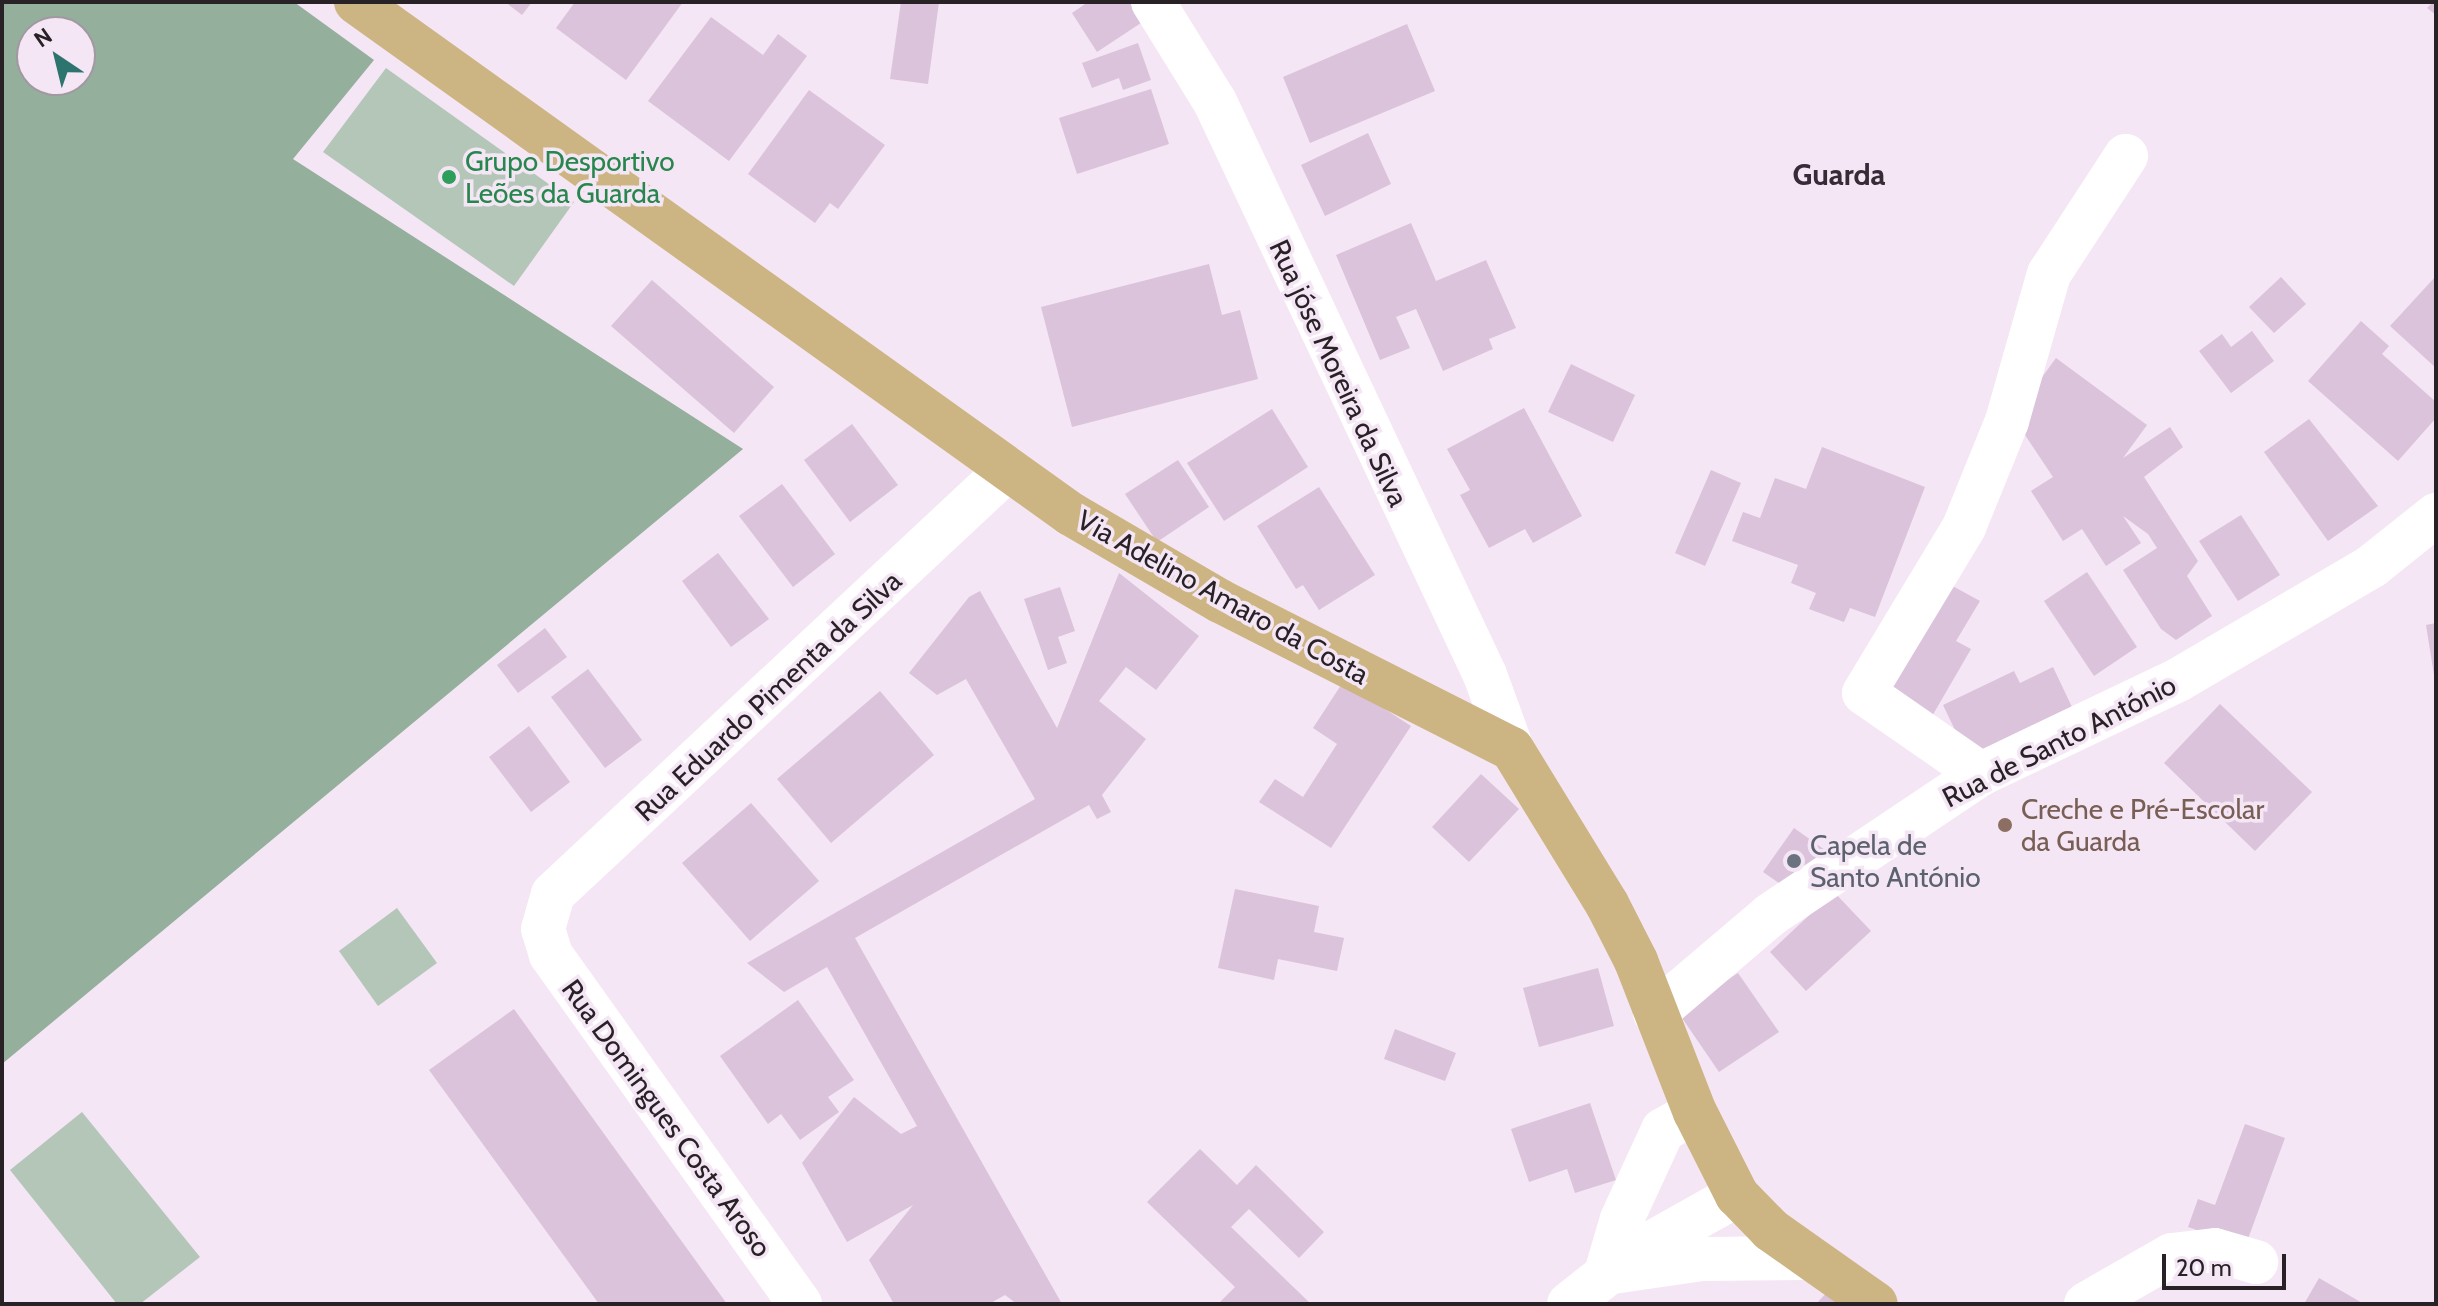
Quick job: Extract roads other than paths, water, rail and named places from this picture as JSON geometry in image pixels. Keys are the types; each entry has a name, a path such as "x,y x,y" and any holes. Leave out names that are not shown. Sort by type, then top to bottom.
{"main road":[{"name":"Via Adelino Amaro da Costa","path":"356,2 1007,470 1160,568 1512,749"},
{"path":"1512,749 1607,904 1695,1112 1737,1195 1771,1230 1876,1304"}],"street":[{"name":"Rua jóse Moreira da Silva","path":"1153,2 1215,102 1485,675 1512,749"},
{"path":"1981,774 1864,693 1964,527 2007,421 2049,274 2126,156"},
{"name":"Rua Eduardo Pimenta da Silva","path":"543,929 553,894 1007,470"},
{"name":"Rua de Santo António","path":"1655,1013 1770,915 1981,774 2178,680 2372,566 2436,515"},
{"name":"Rua Domingues Costa Aroso","path":"543,929 551,955 800,1304"},
{"path":"1606,1273 1622,1219 1663,1130 1695,1112"},
{"path":"1569,1304 1606,1273 1737,1195"},
{"path":"2086,1304 2172,1255 2215,1250 2256,1262"},
{"path":"1606,1273 1702,1259 1811,1258"}],"place":[{"name":"Grupo Desportivo Leões da Guarda","path":"449,177"},
{"name":"Creche e Pré-Escolar da Guarda","path":"2005,825"},
{"name":"Capela de Santo António","path":"1794,861"}],"district":[{"name":"Guarda","path":"1839,175"}]}
